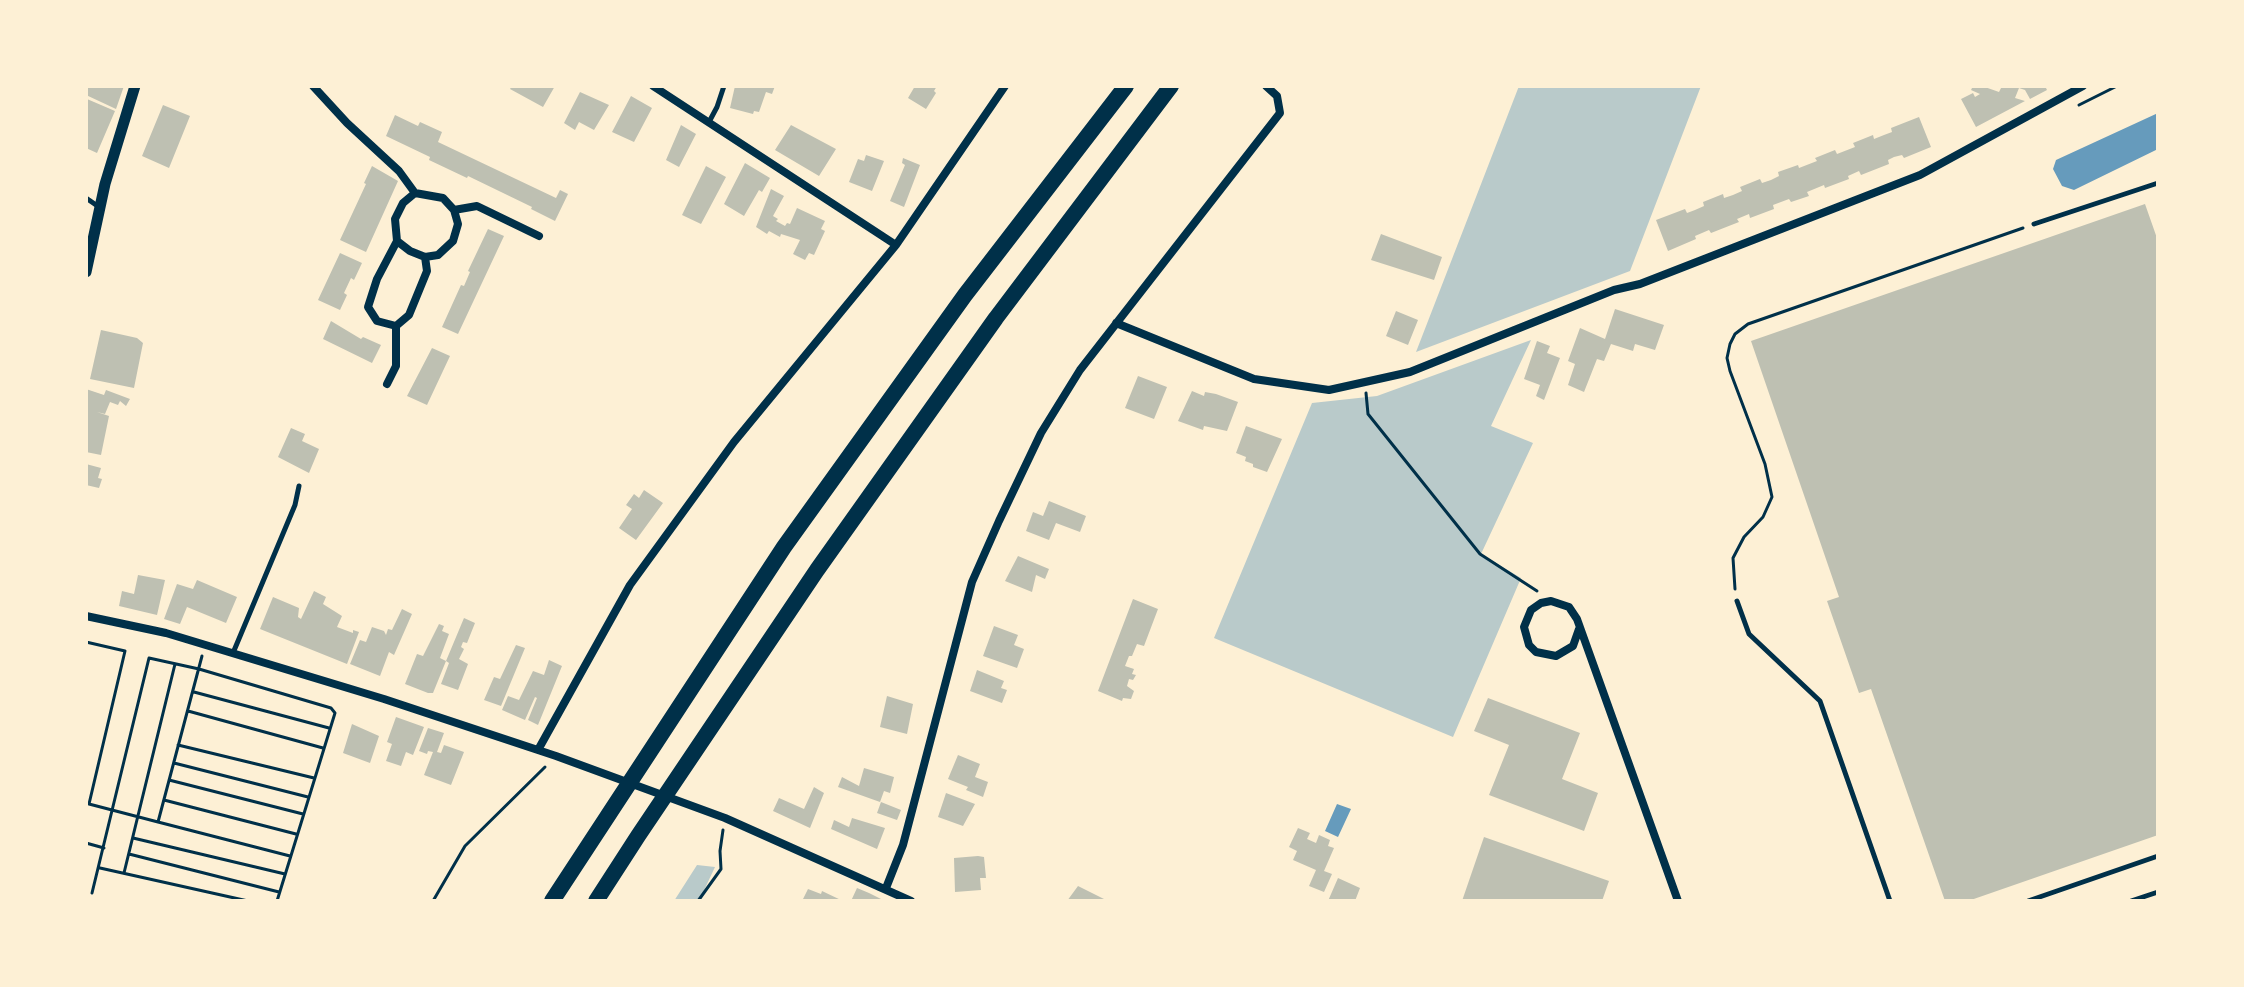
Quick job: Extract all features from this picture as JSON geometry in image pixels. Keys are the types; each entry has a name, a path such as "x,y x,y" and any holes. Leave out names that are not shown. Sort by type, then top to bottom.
{"highway":[{"path":"552,901 784,547 965,295 1126,86"},
{"path":"596,901 817,570 996,318 1171,86"}],"street":[{"path":"86,272 100,208 135,86"},
{"path":"313,86 347,123 399,171 415,193 443,198 454,210 458,224 453,241 438,255 425,257 397,241"},
{"path":"653,86 896,245"},
{"path":"538,750 630,585 734,442 896,245 1005,86"},
{"path":"886,888 903,845 972,582 1041,433 1080,370 1280,113 1277,96 1266,86"},
{"path":"1116,323 1254,379 1329,390 1410,372 1614,290 1640,284 1920,175 2083,86"},
{"path":"396,326 377,321 368,307 377,279 397,241 395,219 403,203 415,193"},
{"path":"454,210 477,206 539,236"},
{"path":"387,384 396,366 396,326 409,315 427,271 425,257"},
{"path":"1579,629 1573,646 1556,656 1545,656 1529,645 1525,637 1526,618 1541,603 1560,602 1573,611 1678,901"},
{"path":"86,616 166,633 384,699 556,756 726,818 911,901"}],"lane":[{"path":"708,122 724,86"},
{"path":"2034,224 2158,183"},
{"path":"86,198 100,208"},
{"path":"233,653 295,505 299,486"},
{"path":"1737,601 1749,634 1820,701 1890,901"},
{"path":"2028,901 2158,856"},
{"path":"2131,901 2158,892"}],"path":[{"path":"1737,601 1733,558 1744,537 1763,517 1772,497 1765,464 1727,358 1735,334 1748,324 2034,224"},
{"path":"1365,382 1368,414 1480,554 1521,578 1551,601"},
{"path":"86,642 125,651 87,804 290,856"},
{"path":"158,822 205,645"},
{"path":"92,893 149,658 199,669 331,708 335,713 277,901"},
{"path":"124,873 175,664"},
{"path":"193,692 329,728"},
{"path":"187,711 323,748"},
{"path":"178,745 314,778"},
{"path":"433,901 465,846 556,756"},
{"path":"174,763 308,797"},
{"path":"86,776 95,778"},
{"path":"169,780 303,814"},
{"path":"164,800 297,834"},
{"path":"698,901 721,869 721,834 726,818"},
{"path":"133,838 285,874"},
{"path":"86,843 104,848"},
{"path":"129,854 279,892"},
{"path":"98,868 248,901"}],"shaded area":[{"path":"1519,86 1701,86 1630,271 1416,352"},
{"path":"1531,340 1491,426 1533,443 1481,554 1521,578 1453,737 1214,638 1312,403 1377,396"},
{"path":"697,865 715,867 699,901 674,901"}],"water":[{"path":"2158,113 2158,149 2074,190 2062,186 2053,169 2056,160"},
{"path":"1337,804 1351,809 1338,837 1325,831"}],"building":[{"path":"86,86 124,86 116,109 86,95"},
{"path":"512,86 555,86 543,107 510,89"},
{"path":"735,86 775,86 772,94 766,92 759,112 754,111 753,114 730,108"},
{"path":"915,86 937,86 926,109 908,98"},
{"path":"1973,86 1999,92 2002,86 2045,86 2047,90 2030,99 2025,90 2019,88 2015,98 2025,101 1976,127 1961,99 1973,93 1975,97 1980,94 1971,90"},
{"path":"580,92 609,105 594,130 579,122 575,130 564,123"},
{"path":"631,96 652,108 634,142 612,132"},
{"path":"87,99 115,111 97,153 86,148"},
{"path":"163,105 190,116 169,168 142,156"},
{"path":"395,115 418,126 420,122 442,132 438,142 556,198 560,190 568,194 555,221 386,136"},
{"path":"1919,117 1931,147 1904,158 1902,155 1894,157 1888,160 1889,164 1861,175 1859,171 1848,176 1849,179 1807,192 1809,196 1773,205 1774,209 1750,218 1749,214 1737,219 1739,222 1711,233 1709,230 1668,251 1656,220 1685,209 1687,213 1695,210 1704,206 1703,202 1723,194 1724,198 1733,195 1742,191 1740,187 1760,179 1762,183 1771,180 1779,176 1778,172 1798,165 1799,168 1835,150 1837,154 1855,147 1853,143 1892,132 1891,128"},
{"path":"681,125 696,134 679,167 666,160"},
{"path":"791,125 836,149 819,176 775,150"},
{"path":"866,155 884,161 872,191 849,182 858,159 864,161"},
{"path":"903,158 920,165 904,207 890,201 905,165"},
{"path":"745,163 770,178 744,216 724,204"},
{"path":"372,166 398,181 366,252 340,240"},
{"path":"706,166 726,177 701,224 682,215"},
{"path":"771,189 784,196 773,216 778,219 776,221 785,226 790,224 797,208 825,221 821,229 825,231 814,255 809,253 805,260 793,254 800,240 781,234 780,237 769,231 767,234 756,227"},
{"path":"2145,204 2158,241 2158,835 1968,901 1945,901 1871,689 1859,693 1827,601 1839,597 1751,341"},
{"path":"488,229 504,236 458,334 442,327 461,285 464,286"},
{"path":"1381,234 1442,257 1434,280 1371,260"},
{"path":"340,253 362,263 354,280 351,278 340,310 318,300"},
{"path":"1615,309 1664,325 1655,350 1635,344 1633,351 1611,344 1604,361 1597,359 1584,392 1568,385 1575,364 1568,361 1580,328 1605,339"},
{"path":"1396,311 1418,320 1408,345 1386,336"},
{"path":"331,321 361,339 363,337 381,345 372,363 323,339"},
{"path":"101,330 137,338 143,343 134,388 90,379"},
{"path":"1537,341 1550,346 1547,353 1560,358 1544,400 1536,396 1540,385 1524,379"},
{"path":"432,348 450,356 427,405 407,396"},
{"path":"1138,376 1167,387 1154,419 1125,408"},
{"path":"86,389 104,395 106,390 130,399 126,406 120,401 118,405 110,402 105,414 97,412 109,416 101,455 86,452"},
{"path":"1192,391 1204,396 1205,392 1216,394 1238,402 1227,431 1204,426 1203,430 1178,421"},
{"path":"1246,426 1282,439 1267,472 1253,467 1245,461 1246,457 1236,453"},
{"path":"291,428 305,434 302,441 319,449 309,473 278,457"},
{"path":"86,464 101,468 99,488 86,485"},
{"path":"644,490 663,503 636,540 619,528 632,509 626,505 634,494 639,498"},
{"path":"1049,501 1086,516 1080,532 1056,523 1049,540 1026,531 1033,512 1043,516"},
{"path":"1018,556 1049,569 1045,579 1036,575 1032,592 1005,581"},
{"path":"138,575 165,580 157,615 119,606 122,591 134,594"},
{"path":"197,580 237,597 226,623 187,607 180,624 164,619 177,584 193,589"},
{"path":"314,591 326,597 323,604 342,616 337,627 359,632 347,664 260,629 273,597 299,608 298,617 301,619"},
{"path":"1133,599 1158,609 1144,646 1137,644 1125,666 1134,669 1132,674 1136,675 1133,680 1129,679 1127,686 1134,691 1131,699 1123,698 1122,701 1098,691"},
{"path":"402,609 412,614 394,655 389,652 380,676 350,664 360,640 366,642 372,627 384,631 386,635 388,629 392,630"},
{"path":"464,618 475,623 467,643 463,642 461,647 464,649 459,659 468,664 458,690 441,684 449,663 446,661"},
{"path":"439,624 444,626 442,631 449,634 440,658 446,661 433,693 428,693 405,684 417,654 423,656"},
{"path":"994,626 1018,635 1014,645 1024,649 1017,668 983,656"},
{"path":"516,645 525,648 501,706 484,700 494,677 500,679"},
{"path":"549,660 562,666 538,725 528,720 535,697 525,720 502,710 508,696 519,700 533,671 544,675"},
{"path":"977,670 1004,681 1001,688 1007,690 1002,703 970,691"},
{"path":"887,696 913,704 907,734 880,727"},
{"path":"1488,698 1580,733 1562,779 1598,793 1584,831 1489,795 1509,745 1474,731"},
{"path":"396,717 424,727 413,755 406,752 401,766 386,761 392,744 387,742"},
{"path":"352,724 379,736 370,763 343,753"},
{"path":"428,728 444,733 437,752 441,753 444,745 464,752 451,785 424,775 433,752 428,751 427,754 419,751"},
{"path":"958,755 980,764 975,777 988,782 983,797 948,779"},
{"path":"864,768 894,777 890,793 884,791 880,802 838,787 842,777 859,786"},
{"path":"814,787 824,793 810,828 773,811 779,798 804,809"},
{"path":"946,793 975,804 963,826 938,817"},
{"path":"881,802 901,810 897,820 877,813"},
{"path":"852,818 885,828 877,849 831,829 834,820 849,827"},
{"path":"1298,828 1310,833 1307,839 1316,843 1319,835 1330,840 1328,846 1334,848 1324,871 1332,874 1324,892 1309,886 1316,870 1293,860 1297,851 1289,847"},
{"path":"1484,837 1609,881 1602,901 1462,901"},
{"path":"984,857 986,878 980,878 981,890 955,892 954,858"},
{"path":"1338,878 1360,888 1355,901 1328,901"},
{"path":"1078,886 1108,901 1067,901"},
{"path":"857,888 869,893 885,901 851,901"},
{"path":"808,889 821,894 822,891 843,901 802,901"}]}
